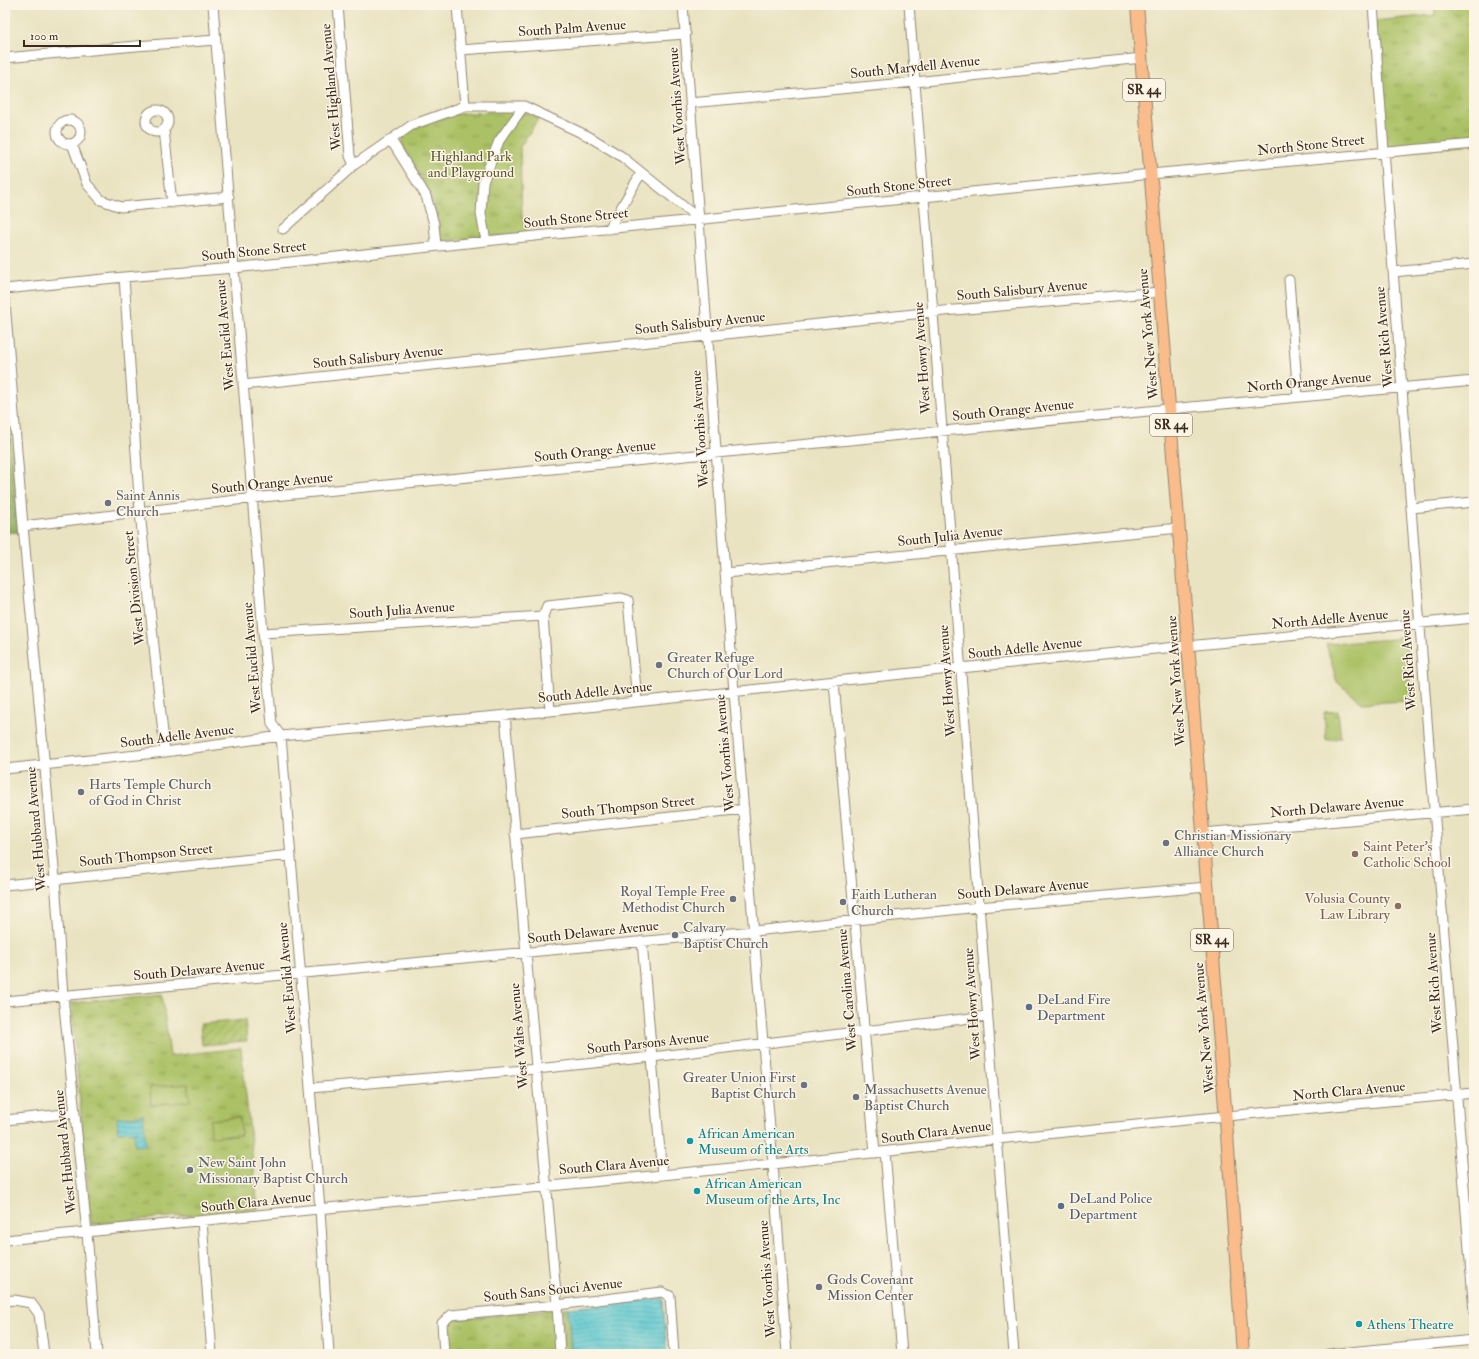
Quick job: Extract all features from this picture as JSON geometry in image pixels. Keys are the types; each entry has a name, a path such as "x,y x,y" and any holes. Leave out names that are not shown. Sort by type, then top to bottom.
{"main road":[{"name":"West New York Avenue","path":"1137,5 1226,1116 1243,1354"}],"street":[{"name":"West Euclid Avenue","path":"214,5 263,633 272,724 281,736 320,1210 329,1354"},
{"name":"West Highland Avenue","path":"338,5 350,156 354,165"},
{"path":"457,5 465,106"},
{"name":"West Voorhis Avenue","path":"683,5 734,692 773,1164 787,1354"},
{"name":"West Howry Avenue","path":"909,5 1014,1354"},
{"name":"West Rich Avenue","path":"1373,5 1456,1095 1470,1218 1474,1312"},
{"name":"South Palm Avenue","path":"460,50 686,34"},
{"path":"5,58 216,40"},
{"name":"South Marydell Avenue","path":"690,102 915,82 1142,58"},
{"path":"283,229 354,165 412,126 465,106 524,106 588,136 621,156 699,219"},
{"path":"486,241 481,214 483,182 498,141 524,106"},
{"path":"164,130 172,203"},
{"path":"391,140 426,196 434,224 436,246"},
{"path":"72,144 87,184 101,200 120,207 229,197"},
{"name":"North Stone Street","path":"1150,174 1474,144"},
{"path":"609,229 641,173"},
{"name":"South Stone Street","path":"5,290 1150,174"},
{"path":"1393,272 1474,264"},
{"name":"West Division Street","path":"124,277 140,512 165,752"},
{"path":"1289,280 1298,397"},
{"name":"South Salisbury Avenue","path":"243,385 933,312 1160,292"},
{"name":"West Hubbard Avenue","path":"5,302 23,526 55,879 63,996 87,1233 97,1354"},
{"name":"North Orange Avenue","path":"1170,409 1474,381"},
{"name":"South Orange Avenue","path":"23,526 253,498 1170,409"},
{"path":"1411,508 1474,502"},
{"name":"South Julia Avenue","path":"725,573 1179,528"},
{"path":"550,711 543,616 547,606 621,598 628,600 637,701"},
{"name":"South Julia Avenue","path":"263,633 543,616"},
{"name":"North Adelle Avenue","path":"1188,646 1474,618"},
{"name":"South Adelle Avenue","path":"5,769 165,752 281,736 550,711 960,668 1188,646"},
{"name":"West Carolina Avenue","path":"834,682 875,1153"},
{"name":"West Walts Avenue","path":"505,715 557,1305 560,1354"},
{"name":"South Thompson Street","path":"515,834 744,809"},
{"name":"North Delaware Avenue","path":"1203,833 1474,809"},
{"name":"South Thompson Street","path":"5,885 291,855"},
{"name":"South Delaware Avenue","path":"5,1001 754,931 979,907 1207,887"},
{"path":"642,941 662,1175"},
{"name":"South Parsons Avenue","path":"310,1088 536,1069 652,1057 987,1016"},
{"name":"North Clara Avenue","path":"1226,1116 1474,1093"},
{"path":"5,1120 75,1113"},
{"name":"South Clara Avenue","path":"5,1240 773,1164 997,1139 1226,1116"},
{"path":"885,1152 902,1354"},
{"path":"202,1221 212,1354"},
{"name":"South Sans Souci Avenue","path":"444,1354 442,1323 451,1315 557,1305 662,1292 670,1296 674,1354"},
{"path":"10,1300 31,1303 39,1314 44,1354"},
{"path":"1328,1354 1360,1353 1474,1340"}],"green space":[{"path":"1434,5 1474,5 1474,144 1384,152 1374,21 1435,15"},
{"name":"Highland Park and Playground","path":"504,111 526,113 539,118 520,147 522,216 528,234 441,241 430,193 401,143 404,137 414,128 455,114"},
{"path":"10,426 19,532 5,533 5,427"},
{"path":"1399,637 1406,639 1409,646 1407,651 1411,701 1362,703 1337,682 1326,644 1394,639"},
{"path":"1338,711 1341,738 1326,740 1324,712"},
{"path":"162,994 170,1056 241,1048 258,1209 91,1224 71,1003"},
{"path":"245,1020 247,1041 202,1045 200,1024"},
{"path":"188,1084 190,1101 151,1105 150,1087"},
{"path":"240,1117 241,1135 211,1137 210,1120"},
{"path":"562,1308 568,1308 571,1354 564,1354"},
{"path":"553,1309 555,1354 449,1354 446,1324 451,1320"}],"water":[{"path":"143,1114 146,1145 135,1146 134,1133 138,1131 118,1132 117,1118 140,1116"},
{"path":"663,1298 667,1354 571,1354 568,1308"}],"place":[{"name":"Saint Annis Church","path":"108,503"},
{"name":"Greater Refuge Church of Our Lord","path":"659,665"},
{"name":"Harts Temple Church of God in Christ","path":"81,792"},
{"name":"Christian Missionary Alliance Church","path":"1166,843"},
{"name":"Saint Peter's Catholic School","path":"1355,854"},
{"name":"Royal Temple Free Methodist Church","path":"733,899"},
{"name":"Faith Lutheran Church","path":"843,902"},
{"name":"Volusia County Law Library","path":"1398,906"},
{"name":"Calvary Baptist Church","path":"675,935"},
{"name":"DeLand Fire Department","path":"1029,1007"},
{"name":"Greater Union First Baptist Church","path":"804,1085"},
{"name":"Massachusetts Avenue Baptist Church","path":"856,1097"},
{"name":"African American Museum of the Arts","path":"690,1141"},
{"name":"New Saint John Missionary Baptist Church","path":"190,1170"},
{"name":"African American Museum of the Arts, Inc","path":"697,1191"},
{"name":"DeLand Police Department","path":"1061,1206"},
{"name":"Gods Covenant Mission Center","path":"819,1287"},
{"name":"Athens Theatre","path":"1359,1324"}]}
